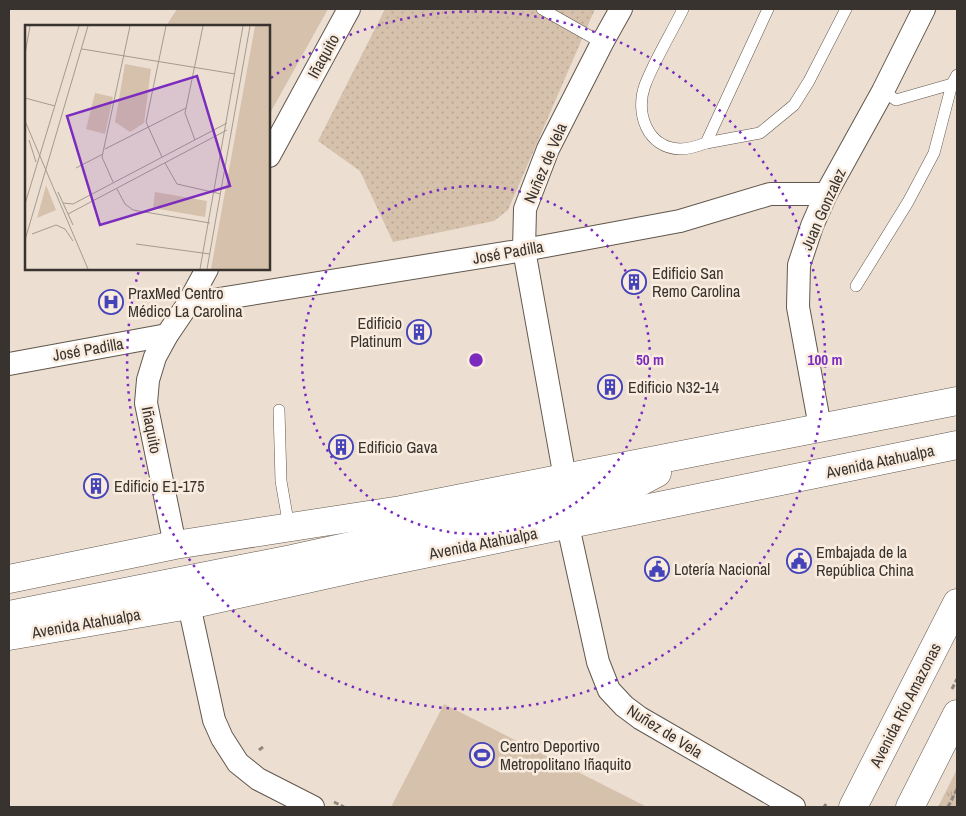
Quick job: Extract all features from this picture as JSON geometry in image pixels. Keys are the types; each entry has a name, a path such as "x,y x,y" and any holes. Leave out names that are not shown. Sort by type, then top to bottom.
{"main road":[{"name":"Avenida Atahualpa","path":"9,615 288,545 401,510 957,401"},
{"name":"Avenida Atahualpa","path":"9,636 189,605 365,566 957,446"},
{"path":"9,599 288,545 640,482 705,449"},
{"name":"Avenida Atahualpa","path":"9,579 175,545 288,545"},
{"path":"288,545 365,566"},
{"name":"Avenida Río Amazonas","path":"853,807 957,603"},
{"path":"910,807 957,714"}],"street":[{"name":"Iñaquito","path":"270,154 349,9"},
{"name":"Nuñez de Vela","path":"565,478 524,250 525,209 548,149 602,43 622,9"},
{"name":"Juan Gonzalez","path":"820,427 798,307 799,268 812,226 826,194 883,91 919,10"},
{"name":"José Padilla","path":"188,304 524,250 680,221 770,194 826,194"},
{"name":"Iñaquito","path":"175,545 146,403 148,380 154,357 188,304 206,270"},
{"name":"José Padilla","path":"9,364 167,335"},
{"name":"Nuñez de Vela","path":"568,526 598,662 609,690 624,706 640,718 794,807"},
{"path":"189,605 214,720 222,738 238,763 258,780 312,807"}],"lane":[{"path":"542,9 602,43"},
{"path":"683,9 645,87 642,105 644,122 651,137 662,145 680,149 760,133 794,105 846,9"},
{"path":"706,144 768,9"},
{"path":"883,91 896,100 955,79"},
{"path":"856,286 908,202 934,153 955,79"},
{"path":"279,410 282,481 288,545"}],"path":[{"path":"259,750 263,747"},
{"path":"948,807 957,788"}],"green space":[{"path":"177,9 328,9 270,113 270,25 167,25"},
{"path":"385,9 595,9 508,210 494,221 393,242 360,171 318,141"},
{"name":"Centro Deportivo Metropolitano Iñaquito","path":"444,704 647,807 391,807"},
{"path":"957,769 957,807 938,807"}],"place":[{"name":"Edificio San Remo Carolina","path":"634,282"},
{"name":"PraxMed Centro Médico La Carolina","path":"111,302"},
{"name":"Edificio Platinum","path":"419,332"},
{"name":"Edificio N32-14","path":"610,387"},
{"name":"Edificio Gava","path":"341,447"},
{"name":"Edificio E1-175","path":"96,486"},
{"name":"Embajada de la República China","path":"799,561"},
{"name":"Lotería Nacional","path":"657,569"},
{"name":"Centro Deportivo Metropolitano Iñaquito","path":"482,755"}]}
